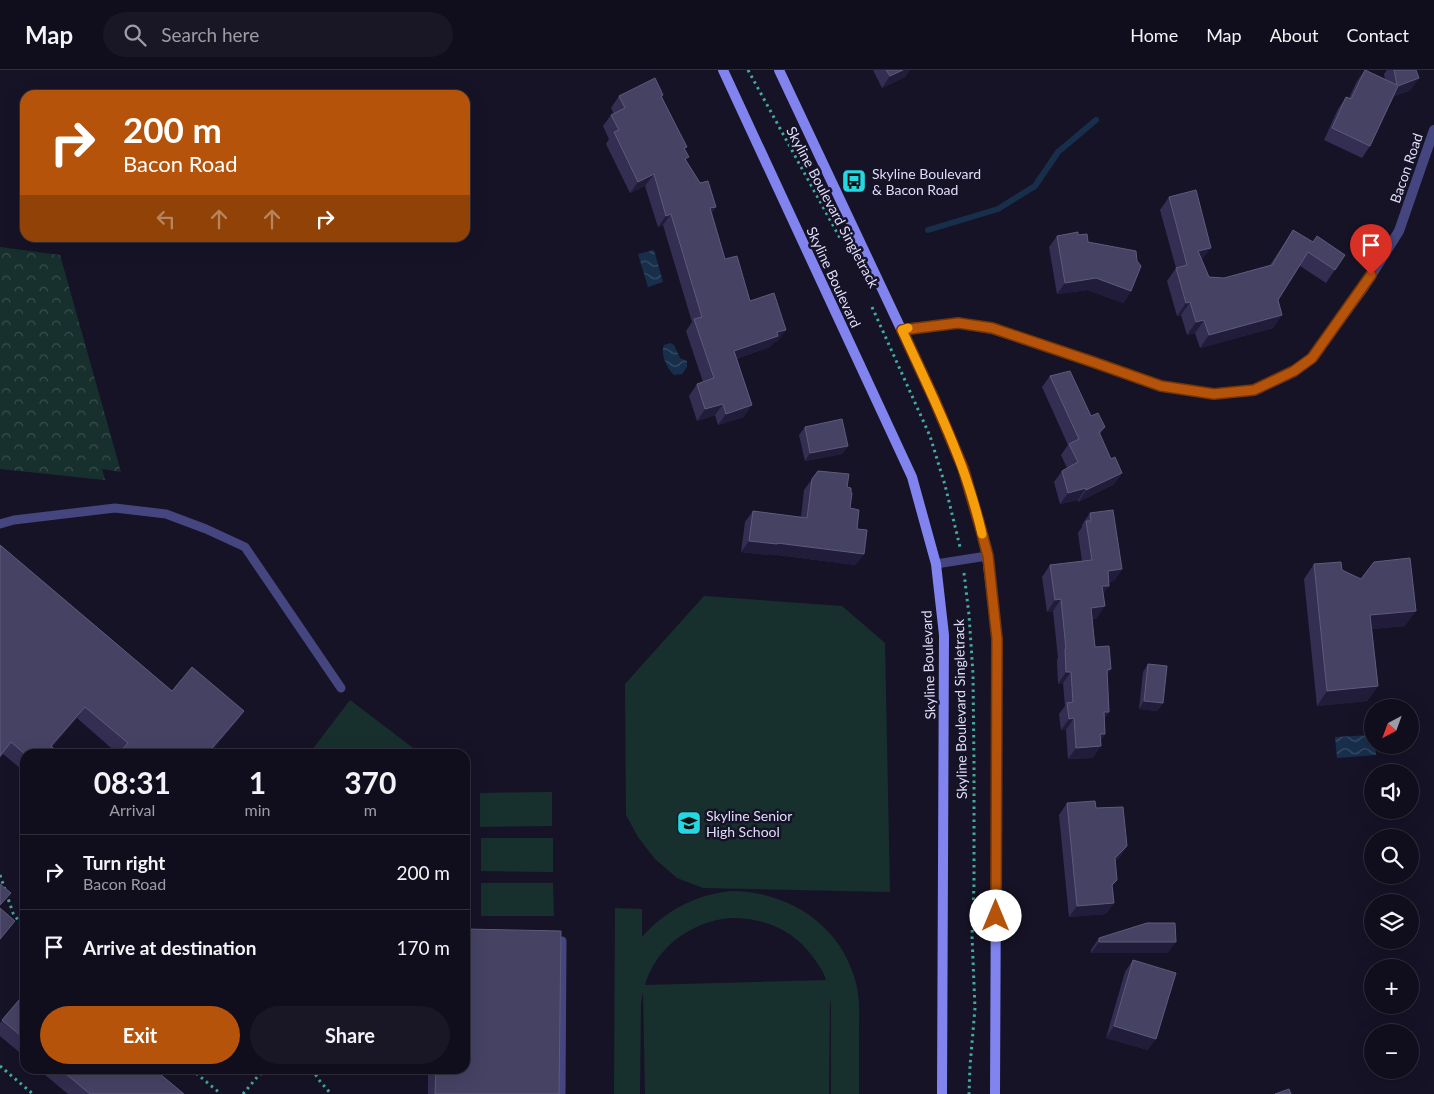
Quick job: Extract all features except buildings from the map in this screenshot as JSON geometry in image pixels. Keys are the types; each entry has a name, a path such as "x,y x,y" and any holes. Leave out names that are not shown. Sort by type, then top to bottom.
{"main road":[{"name":"Skyline Boulevard","path":"723,70 912,477 936,564 944,635 942,1094"},
{"path":"779,70 934,399 963,468 988,556 997,639 995,1094"}],"street":[{"name":"Bacon Road","path":"902,330 958,323 992,328 1161,386 1214,394 1254,390 1294,371 1312,358 1362,290 1399,231 1434,130"}],"lane":[{"path":"0,524 14,520 115,508 166,514 206,529 245,547 341,688"},
{"path":"936,564 988,556"},
{"path":"561,1094 562,941"}],"path":[{"name":"Skyline Boulevard Singletrack","path":"748,70 842,244"},
{"name":"Skyline Boulevard Singletrack","path":"870,302 930,436 945,485 962,560 970,615 973,674 974,884 972,936 975,1008 969,1094"},
{"path":"0,875 13,913 20,923"},
{"path":"0,1066 33,1094"},
{"path":"196,1074 221,1094"},
{"path":"243,1094 261,1074"},
{"path":"315,1074 331,1094"}],"green space":[{"path":"0,247 60,255 121,472 102,469 105,480 0,469"},
{"path":"704,596 842,606 885,643 890,892 703,888 677,878 655,859 638,837 626,815 625,684"},
{"path":"350,700 414,749 313,749"},
{"path":"552,792 552,826 480,827 480,793"},
{"path":"481,838 553,838 553,872 481,871"},
{"path":"481,883 553,883 554,916 481,916"},
{"path":"731,891 753,893 774,898 793,906 811,916 827,930 840,947 850,966 858,993 859,1094 831,1094 830,998 829,1094 645,1094 643,992 641,1003 640,1094 614,1094 615,908 642,909 642,937 661,919 682,905 718,893","holes":["741,918 776,927 796,939 813,957 826,980 645,985 657,959 677,939 689,931 715,920"]}],"water":[{"path":"654,250 663,282 648,287 638,254"},
{"path":"670,343 674,345 680,358 687,361 687,367 682,374 674,375 665,361 664,345"},
{"path":"1364,735 1364,754 1376,755 1337,758 1335,737"}],"waterway":[{"path":"928,230 998,209 1035,186 1058,152 1096,120"}],"slow traffic":[{"path":"908,328 902,330 963,468 982,534"}],"place":[{"name":"Skyline Boulevard & Bacon Road","path":"854,181"},
{"name":"Skyline Senior High School","path":"689,823"}],"route":[{"path":"996,916 997,639 988,556 963,468 902,330 958,323 992,328 1161,386 1214,394 1254,390 1294,371 1312,358 1371,275"}]}
